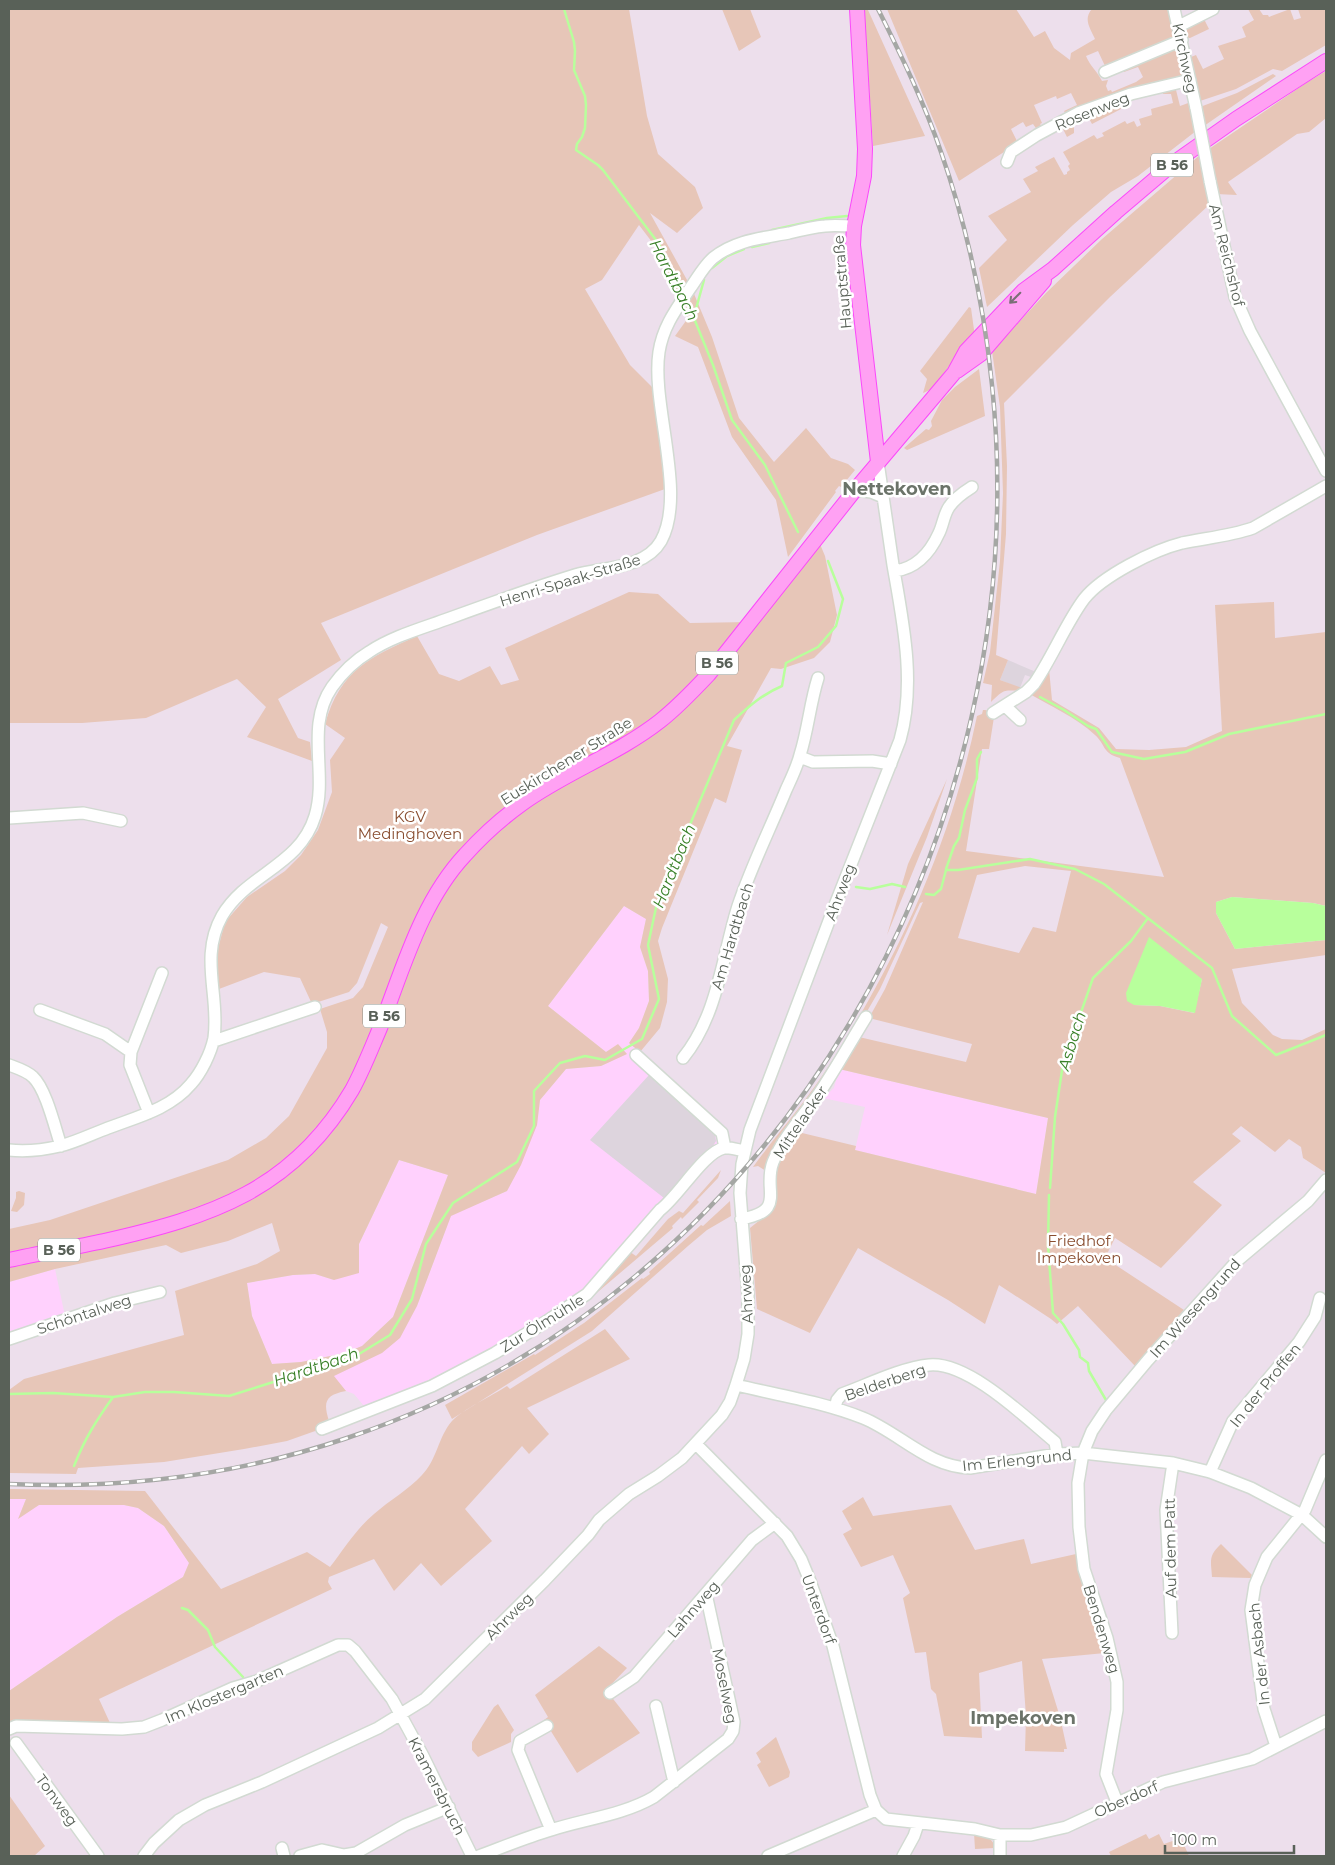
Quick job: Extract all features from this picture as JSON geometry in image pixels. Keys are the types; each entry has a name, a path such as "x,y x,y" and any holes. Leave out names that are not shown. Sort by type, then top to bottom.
{"main road":[{"name":"Hauptstraße","path":"857,9 865,149 864,176 854,226 853,246 878,462"},
{"name":"Euskirchener Straße","path":"9,1260 105,1241 166,1226 219,1208 253,1191 276,1176 298,1157 322,1133 352,1089 366,1062 422,922 440,886 463,857 490,829 524,802 628,742 658,723 682,703 709,674 878,462 954,373 966,351 992,321 1023,291 1053,269 1175,162 1236,119 1326,61"},
{"path":"857,488 869,456 874,434 896,440"}],"street":[{"name":"Kirchweg","path":"1174,9 1196,108"},
{"path":"1179,26 1213,9"},
{"path":"1105,72 1182,40"},
{"name":"Rosenweg","path":"1007,162 1011,152 1037,135 1078,113 1131,94 1190,80"},
{"name":"Am Reichshof","path":"1196,108 1235,297 1250,331 1326,471"},
{"name":"Henri-Spaak-Straße","path":"9,1150 39,1150 61,1146 149,1113 171,1102 192,1084 204,1064 214,1040 215,1017 210,964 212,939 220,918 240,892 293,853 306,837 312,824 320,795 318,724 322,696 352,663 373,649 413,631 568,578 637,561 646,556 662,540 668,519 671,497 658,354 666,326 678,305 711,260 740,242 825,226 854,226"},
{"name":"Ahrweg","path":"144,1856 154,1843 179,1820 205,1805 378,1728 425,1699 545,1580 588,1535 599,1520 628,1494 658,1476 682,1458 722,1415 730,1402 744,1359 748,1334 748,1294 741,1219 741,1174 744,1151 750,1130 832,912 891,764 903,728 908,697 905,637 878,462"},
{"path":"894,571 907,569 916,564 930,549 939,534 949,508 960,495 972,486"},
{"path":"993,713 1034,684 1084,599 1096,586 1113,574 1180,544 1253,528 1326,486"},
{"path":"857,488 883,496"},
{"name":"Am Hardtbach","path":"683,1058 701,1032 716,990 740,900 800,757 818,678"},
{"path":"1005,706 1020,720"},
{"path":"800,757 818,762 872,760 891,764"},
{"path":"9,818 83,813 121,821"},
{"path":"149,1113 130,1065 131,1052 140,1034 162,973"},
{"path":"214,1040 315,1007"},
{"path":"40,1010 105,1034 131,1052"},
{"name":"Mittelacker","path":"741,1219 756,1217 765,1210 770,1202 773,1163 782,1146 826,1083 866,1017"},
{"path":"636,1055 722,1133 725,1148 744,1151"},
{"path":"9,1065 23,1070 33,1077 41,1087 61,1146"},
{"name":"Zur Ölmühle","path":"322,1429 432,1386 495,1353 587,1294 660,1210 670,1203 701,1165 712,1154 725,1148"},
{"name":"Im Wiesengrund","path":"1083,1453 1092,1431 1106,1410 1174,1331 1238,1260 1308,1201 1326,1180"},
{"name":"Schöntalweg","path":"9,1339 115,1303 160,1292"},
{"name":"In der Proffen","path":"1210,1472 1233,1421 1299,1342 1315,1317 1320,1298"},
{"name":"Belderberg","path":"835,1408 837,1400 842,1394 908,1370 930,1365 947,1367 988,1387 1055,1442 1058,1454"},
{"name":"Im Erlengrund","path":"736,1385 835,1408 866,1419 889,1431 937,1462 958,1468 970,1468 1058,1454 1083,1453 1173,1463 1210,1472 1251,1488 1302,1515 1326,1537"},
{"name":"Unterdorf","path":"696,1444 787,1536 810,1581 833,1646 851,1722 876,1810"},
{"name":"Bendenweg","path":"1083,1453 1078,1483 1079,1528 1084,1569 1107,1638 1117,1682 1117,1710 1106,1774 1117,1802"},
{"name":"In der Asbach","path":"1276,1746 1264,1709 1251,1610 1254,1585 1267,1557 1302,1515 1326,1460"},
{"name":"Auf dem Patt","path":"1172,1633 1166,1510 1173,1463"},
{"name":"Lahnweg","path":"610,1693 634,1677 752,1540 775,1523"},
{"name":"Moselweg","path":"479,1856 551,1830 647,1802 728,1739 734,1726 706,1594"},
{"name":"Im Klostergarten","path":"9,1729 16,1726 122,1729 144,1727 233,1688 257,1681 338,1645 348,1645 355,1650 392,1699 400,1716"},
{"path":"656,1706 674,1782"},
{"name":"Kramersbruch","path":"400,1716 424,1756 472,1856"},
{"name":"Oberdorf","path":"876,1810 880,1816 886,1819 975,1829 1000,1835 1031,1835 1066,1827 1163,1782 1252,1760 1326,1721"},
{"path":"547,1726 526,1736 520,1741 518,1750 551,1830"},
{"name":"Tonweg","path":"16,1744 98,1856"},
{"path":"300,1856 322,1850 344,1855 356,1853 405,1825 449,1807"},
{"path":"768,1856 876,1810"},
{"path":"903,1856 918,1824"},
{"path":"1000,1835 1000,1856"}],"shaded area":[{"path":"1008,660 1036,672 1034,678 1025,675 1020,688 1000,680"},
{"path":"1232,897 1313,903 1326,906 1326,940 1235,949 1216,913 1216,902"},
{"path":"624,906 646,919 640,947 648,971 649,1001 639,1028 629,1043 640,1052 723,1139 700,1157 579,1294 497,1347 433,1380 364,1406 354,1394 346,1391 333,1376 417,1306 451,1215 507,1191 537,1125 540,1100 566,1069 601,1066 627,1054 618,1045 606,1052 548,1006"},
{"path":"1149,937 1202,979 1195,1013 1160,1006 1134,1005 1127,1001 1126,993"},
{"path":"839,1069 1048,1118 1036,1194 855,1150 865,1107 823,1098 834,1088"},
{"path":"649,1075 655,1080 657,1079 715,1134 716,1141 664,1198 590,1140"},
{"path":"399,1160 448,1175 393,1317 362,1346 345,1353 301,1362 272,1364 252,1316 247,1283 293,1275 315,1274 334,1280 359,1244"},
{"path":"55,1269 65,1316 9,1336 9,1282"},
{"path":"9,1499 26,1499 20,1514 39,1505 124,1505 138,1508 164,1526 189,1563 183,1577 117,1617 9,1691"}],"green space":[{"path":"9,9 629,9 647,116 658,154 695,187 703,208 677,233 650,213 692,289 712,337 739,418 774,462 806,428 831,458 848,464 855,470 841,487 839,486 835,491 788,557 776,500 732,437 698,347 675,336 688,318 675,295 655,246 639,225 602,280 585,289 630,365 653,388 665,489 537,535 321,623 341,660 278,699 298,738 310,742 312,761 247,737 266,707 237,679 146,718 82,723 9,723"},
{"path":"722,9 750,9 761,37 739,51"},
{"path":"887,9 1016,9 1034,37 1045,31 1054,48 1070,60 1071,53 1095,39 1088,20 1092,9 1168,9 1174,36 1171,42 1108,67 1105,66 1098,51 1086,56 1102,81 1108,80 1106,86 1108,91 1111,90 1112,92 1143,77 1138,67 1124,72 1122,68 1173,47 1177,49 1184,78 1067,116 1064,111 1077,105 1071,93 1057,99 1056,96 1034,105 1043,128 1038,131 1033,124 1026,127 1023,122 1011,129 1018,143 959,181"},
{"path":"1248,9 1259,9 1263,15 1268,15 1269,17 1290,9 1294,20 1301,18 1298,9 1326,9 1326,45 1282,71 1273,69 1236,89 1200,101 1191,57 1196,55 1203,69 1224,59 1218,46 1246,37 1242,27 1254,20"},
{"path":"864,10 868,10 925,136 873,146"},
{"path":"1203,17 1209,29 1187,38 1186,30 1188,27"},
{"path":"1326,71 1326,118 1309,132 1297,134 1228,182 1237,195 1216,194 1209,149"},
{"path":"1273,74 1276,76 1204,126 1200,107 1237,93"},
{"path":"1175,86 1180,106 1191,102 1196,131 1138,176 1111,192 1073,225 987,307 979,268 1007,240 988,216 1031,192 1023,179 1038,171 1035,167 1054,157 1064,175 1067,174 1070,170 1068,166 1070,164 1063,152 1094,135 1097,139 1104,136 1102,133 1125,121 1127,124 1134,121 1137,127 1141,125 1139,119 1152,115 1151,109 1173,103 1171,94 1163,94 1162,89"},
{"path":"1119,101 1121,109 1092,124 1086,113"},
{"path":"1070,120 1074,133 1067,137 1061,125"},
{"path":"1200,155 1206,179 1209,205 1110,297 1004,403 1007,466 1006,534 996,655 1008,660 1000,680 1022,688 1022,690 1005,691 991,702 992,685 983,683 990,652 1000,561 1003,493 1000,407 992,351 1046,293 1102,239"},
{"path":"969,307 971,308 975,337 952,362 932,389 923,393 927,379 920,371"},
{"path":"979,369 985,416 907,450 904,448 926,429 929,430 932,426 931,421 942,400 955,387"},
{"name":"KGV Medinghoven","path":"817,537 825,556 837,615 830,642 814,658 781,669 771,668 727,746 742,750 726,803 715,798 658,941 668,979 667,1002 660,1028 640,1052 629,1043 639,1028 649,1001 648,971 640,947 646,919 624,906 548,1006 606,1052 618,1044 627,1054 601,1066 566,1069 540,1100 537,1125 521,1165 507,1191 451,1216 417,1306 400,1338 382,1353 334,1376 346,1391 334,1395 327,1400 326,1409 329,1421 318,1430 287,1441 164,1462 78,1468 76,1474 9,1473 9,1390 24,1379 184,1335 175,1291 257,1264 280,1251 272,1223 228,1241 181,1253 166,1245 55,1269 9,1282 9,1229 50,1220 228,1160 266,1138 289,1116 327,1048 327,1032 320,1009 353,998 363,987 388,927 381,923 357,983 349,992 312,1004 300,978 264,972 219,989 216,956 225,922 247,897 285,871 301,855 318,830 332,792 330,760 345,738 325,724 339,690 348,678 371,659 417,636 439,674 459,681 490,666 501,685 519,680 505,648 629,592 658,594 690,623 749,622","holes":["399,1160 448,1175 393,1317 362,1346 345,1353 301,1362 272,1364 252,1316 247,1283 293,1275 315,1274 334,1280 359,1273 359,1244"]},
{"name":"Friedhof Impekoven","path":"1274,602 1275,638 1326,632 1326,906 1313,903 1232,897 1216,902 1216,913 1235,949 1326,940 1326,955 1232,969 1242,1003 1273,1035 1282,1039 1302,1040 1326,1029 1326,1173 1303,1158 1301,1147 1289,1139 1275,1152 1241,1126 1232,1134 1241,1141 1193,1182 1222,1205 1161,1268 1115,1238 1105,1258 1184,1310 1135,1366 1078,1306 1057,1324 999,1285 985,1324 948,1300 858,1248 810,1333 757,1309 750,1228 770,1212 775,1164 798,1132 856,1146 855,1150 1036,1194 1048,1118 839,1069 859,1037 966,1062 972,1044 869,1018 885,989 923,902 920,903 880,989 854,1034 766,1171 758,1166 753,1167 826,1070 876,987 898,944 937,855 966,763 977,716 982,714 983,710 987,710 994,717 989,749 982,749 966,851 1164,877 1120,758 1110,754 1095,735 1080,723 1028,693 1049,669 1052,700 1099,728 1116,749 1149,750 1186,747 1222,731 1215,605","holes":["1025,866 1071,871 1056,932 1033,927 1019,953 958,938 977,875","1202,979 1194,1013 1160,1006 1134,1005"]},
{"path":"947,779 927,837 887,935 908,864"},
{"path":"721,1170 718,1178 697,1200 699,1202 672,1226 673,1228 593,1296 630,1252 636,1256 668,1219 679,1211 683,1213"},
{"path":"16,1192 25,1193 24,1205 17,1212 11,1211 16,1198"},
{"path":"730,1201 731,1216 707,1230 592,1331 452,1419 445,1405 535,1355 584,1323 642,1278 650,1274 649,1272"},
{"path":"605,1329 630,1359 527,1408 549,1434 529,1454 522,1446 465,1509 492,1541 441,1586 421,1563 394,1591 374,1559 329,1577 328,1582 332,1589 99,1699 110,1723 10,1723 9,1691 117,1617 183,1577 189,1563 164,1526 138,1508 124,1505 39,1505 18,1519 26,1499 9,1499 9,1489 145,1491 221,1589 307,1552 330,1567 356,1532 368,1520 422,1475 431,1462 447,1427 452,1421 470,1407 507,1386 510,1389"},
{"path":"863,1497 873,1516 951,1505 975,1550 1024,1539 1031,1564 1076,1554 1105,1653 1042,1659 1060,1717 1067,1749 1064,1749 1064,1752 1025,1751 1026,1716 1022,1661 979,1673 982,1738 944,1736 936,1694 931,1689 926,1652 915,1653 903,1598 910,1593 893,1555 861,1567 843,1534 852,1529 842,1511"},
{"path":"1221,1544 1252,1575 1251,1578 1212,1577 1212,1555"},
{"path":"599,1646 627,1668 606,1690 640,1733 577,1773 544,1720 548,1717 535,1695"},
{"path":"498,1704 514,1730 511,1734 511,1742 478,1757 472,1750 472,1742 494,1707"},
{"path":"776,1737 790,1772 789,1777 769,1787 757,1765 761,1762 756,1753"},
{"path":"9,1795 45,1846 34,1856 9,1856"},
{"path":"974,1833 990,1839 995,1848 975,1849"},
{"path":"1146,1834 1149,1839 1159,1834 1164,1844 1181,1838 1189,1856 1111,1856 1109,1852"}],"waterway":[{"name":"Hardtbach","path":"564,9 574,42 574,70 585,96 586,105 585,128 576,150 603,170 659,244 683,294"},
{"path":"772,230 827,218 847,216"},
{"path":"752,247 769,243"},
{"path":"712,268 727,256 744,249"},
{"path":"694,316 704,280"},
{"name":"Hardtbach","path":"687,301 713,365 732,420 765,465 798,532"},
{"name":"Hardtbach","path":"9,1394 53,1393 113,1397 145,1392 174,1392 229,1396 286,1378 303,1369 359,1354 390,1335 412,1299 426,1244 453,1203 517,1162 534,1126 534,1091 560,1063 585,1056 605,1060 642,1039 659,999 648,945 657,903 734,720 756,701 782,686 786,663 818,647 836,626 843,599 828,561"},
{"path":"1040,697 1096,729 1112,752 1144,759 1185,752 1229,734 1326,714"},
{"path":"946,869 954,846 959,838 965,810 977,778 977,759 981,752"},
{"path":"926,894 934,895 941,889 946,870 958,870 1030,859 1075,869 1104,884 1212,968 1232,1016 1276,1055 1326,1035"},
{"path":"856,887 870,889 892,884 905,887"},
{"name":"Asbach","path":"1050,1188 1055,1117 1063,1064 1093,978 1131,941 1148,918"},
{"name":"Asbach","path":"1049,1195 1048,1245 1053,1313 1063,1324 1079,1350 1080,1357 1088,1363 1089,1371 1106,1400"},
{"path":"74,1466 91,1430 113,1397"},
{"path":"182,1608 188,1610 208,1630 215,1647 243,1677"}],"railway":[{"path":"9,1484 95,1484 137,1481 180,1477 264,1462 347,1438 501,1369 637,1275 753,1158 849,1024 922,876 972,717 995,552 992,385 989,355 973,267 959,209 934,133 912,79 878,9"}],"district":[{"name":"Nettekoven","path":"897,489"},
{"name":"Impekoven","path":"1023,1718"}]}
